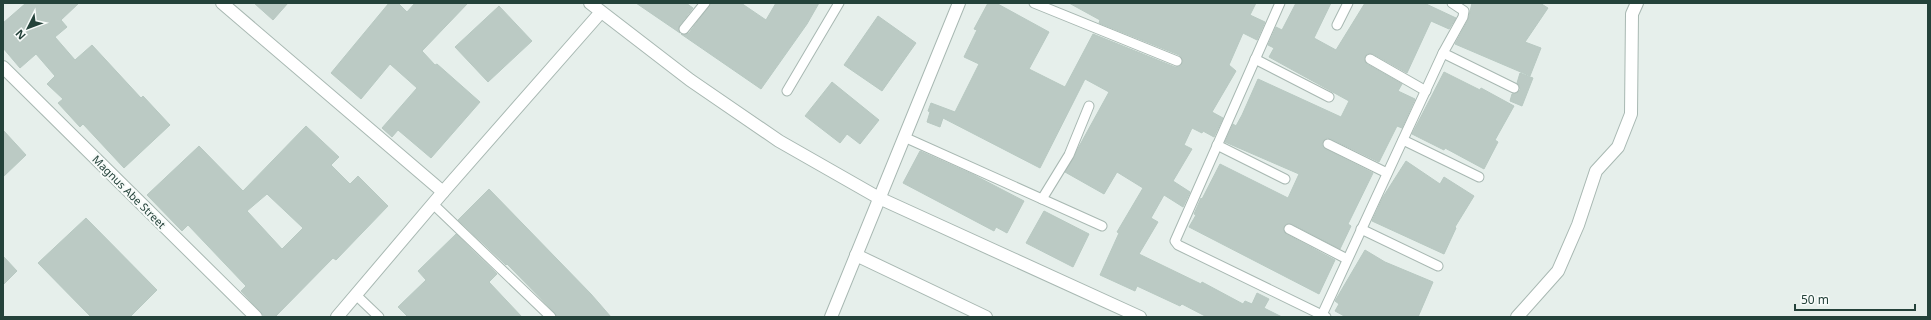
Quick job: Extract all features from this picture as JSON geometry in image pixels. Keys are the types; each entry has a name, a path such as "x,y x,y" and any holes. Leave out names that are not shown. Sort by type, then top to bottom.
{"street":[{"path":"222,3 443,192"},
{"path":"590,3 690,80 779,141 879,198 1140,317"},
{"path":"831,317 959,3"},
{"path":"1517,317 1558,271 1578,225 1596,171 1618,147 1632,114 1632,14 1637,3"},
{"path":"337,317 443,192 601,12"},
{"name":"Magnus Abe Street","path":"3,67 256,317"},
{"path":"856,255 986,317"}],"lane":[{"path":"684,30 705,3"},
{"path":"787,91 839,3"},
{"path":"1034,3 1177,61"},
{"path":"1280,3 1175,241 1178,245 1323,316 1443,53 1463,17 1464,11 1452,3"},
{"path":"1337,25 1348,3"},
{"path":"1443,53 1514,88"},
{"path":"1255,59 1329,97"},
{"path":"1370,59 1426,91"},
{"path":"1042,199 1069,156 1089,106"},
{"path":"904,137 1102,226"},
{"path":"1403,140 1479,177"},
{"path":"1328,144 1387,173"},
{"path":"1217,145 1285,179"},
{"path":"433,204 551,317"},
{"path":"1289,229 1348,259"},
{"path":"1362,229 1438,266"},
{"path":"356,295 379,317"}],"building":[{"path":"26,3 79,3 61,20 67,27 55,37 75,60 92,45 141,98 143,96 170,125 124,168 83,124 80,127 58,103 63,99 47,84 55,76 36,54 20,68 3,48 3,23"},
{"path":"254,3 288,3 273,20"},
{"path":"389,3 398,3 407,12 415,3 468,3 422,51 435,65 437,64 480,102 431,158 398,130 392,137 382,128 417,88 390,64 361,99 331,73"},
{"path":"636,3 686,3 693,8 679,26 680,33"},
{"path":"711,3 741,3 766,20 776,3 819,3 807,24 761,89 681,34 689,33"},
{"path":"988,3 996,3 1049,32 1029,69 1065,87 1093,34 1175,67 1180,66 1183,61 1179,55 1099,23 1100,20 1069,3 1256,3 1250,15 1265,22 1257,40 1243,33 1229,65 1236,71 1212,112 1223,118 1214,137 1203,131 1202,133 1192,128 1184,145 1192,149 1173,181 1190,192 1183,207 1164,195 1151,218 1158,222 1139,254 1201,284 1202,282 1243,304 1245,301 1252,304 1257,293 1269,299 1264,308 1282,317 1207,317 1182,304 1180,306 1137,286 1135,291 1100,275 1119,233 1117,232 1143,188 1117,172 1104,194 1065,172 1109,92 1085,79 1040,168 943,118 940,127 927,122 930,112 928,111 931,103 955,112 979,64 964,57 977,30 974,29"},
{"path":"1296,3 1331,3 1314,38 1336,50 1365,3 1424,3 1456,18 1449,29 1431,21 1407,73 1373,54 1367,54 1365,56 1365,62 1367,64 1402,84 1398,91 1415,99 1402,128 1397,126 1379,162 1331,139 1327,138 1323,141 1322,145 1325,149 1373,173 1348,224 1351,226 1340,249 1292,224 1286,224 1284,227 1284,232 1286,234 1335,260 1319,294 1189,227 1196,215 1194,214 1201,198 1202,199 1220,164 1288,198 1299,174 1225,142 1233,124 1236,126 1242,115 1258,79 1341,117 1349,101 1269,57 1274,48 1268,45 1276,27 1282,30"},
{"path":"1472,3 1540,3 1548,8 1525,42 1541,48 1530,76 1455,44 1468,20"},
{"path":"499,6 532,41 488,82 455,47"},
{"path":"878,16 916,43 882,91 844,65"},
{"path":"1444,72 1480,90 1481,88 1514,106 1495,140 1498,142 1484,169 1445,148 1444,150 1412,134"},
{"path":"1520,73 1533,78 1522,106 1510,101 1512,94 1517,93 1520,90 1517,83"},
{"path":"832,82 879,120 860,144 847,134 840,143 805,116"},
{"path":"306,126 339,157 331,165 350,184 358,176 388,206 336,260 333,258 275,317 265,317 241,291 246,286 188,225 182,231 147,195 199,146 243,191","holes":["267,194 303,228 282,249 247,211"]},
{"path":"3,130 26,155 3,177"},
{"path":"920,151 974,175 1024,201 1007,233 996,227 994,231 903,183"},
{"path":"1406,161 1440,184 1444,177 1474,196 1455,227 1456,228 1444,254 1372,221 1383,197"},
{"path":"489,189 591,294 611,317 557,317 555,313 507,264 506,265 458,220"},
{"path":"1044,211 1089,234 1073,267 1026,243"},
{"path":"86,218 157,290 130,317 91,317 38,263"},
{"path":"456,234 497,274 489,282 522,317 408,317 398,307 426,280 418,271"},
{"path":"1365,250 1385,262 1433,282 1418,317 1346,317 1335,311 1339,304 1335,301"},
{"path":"3,256 17,271 3,285"}]}
